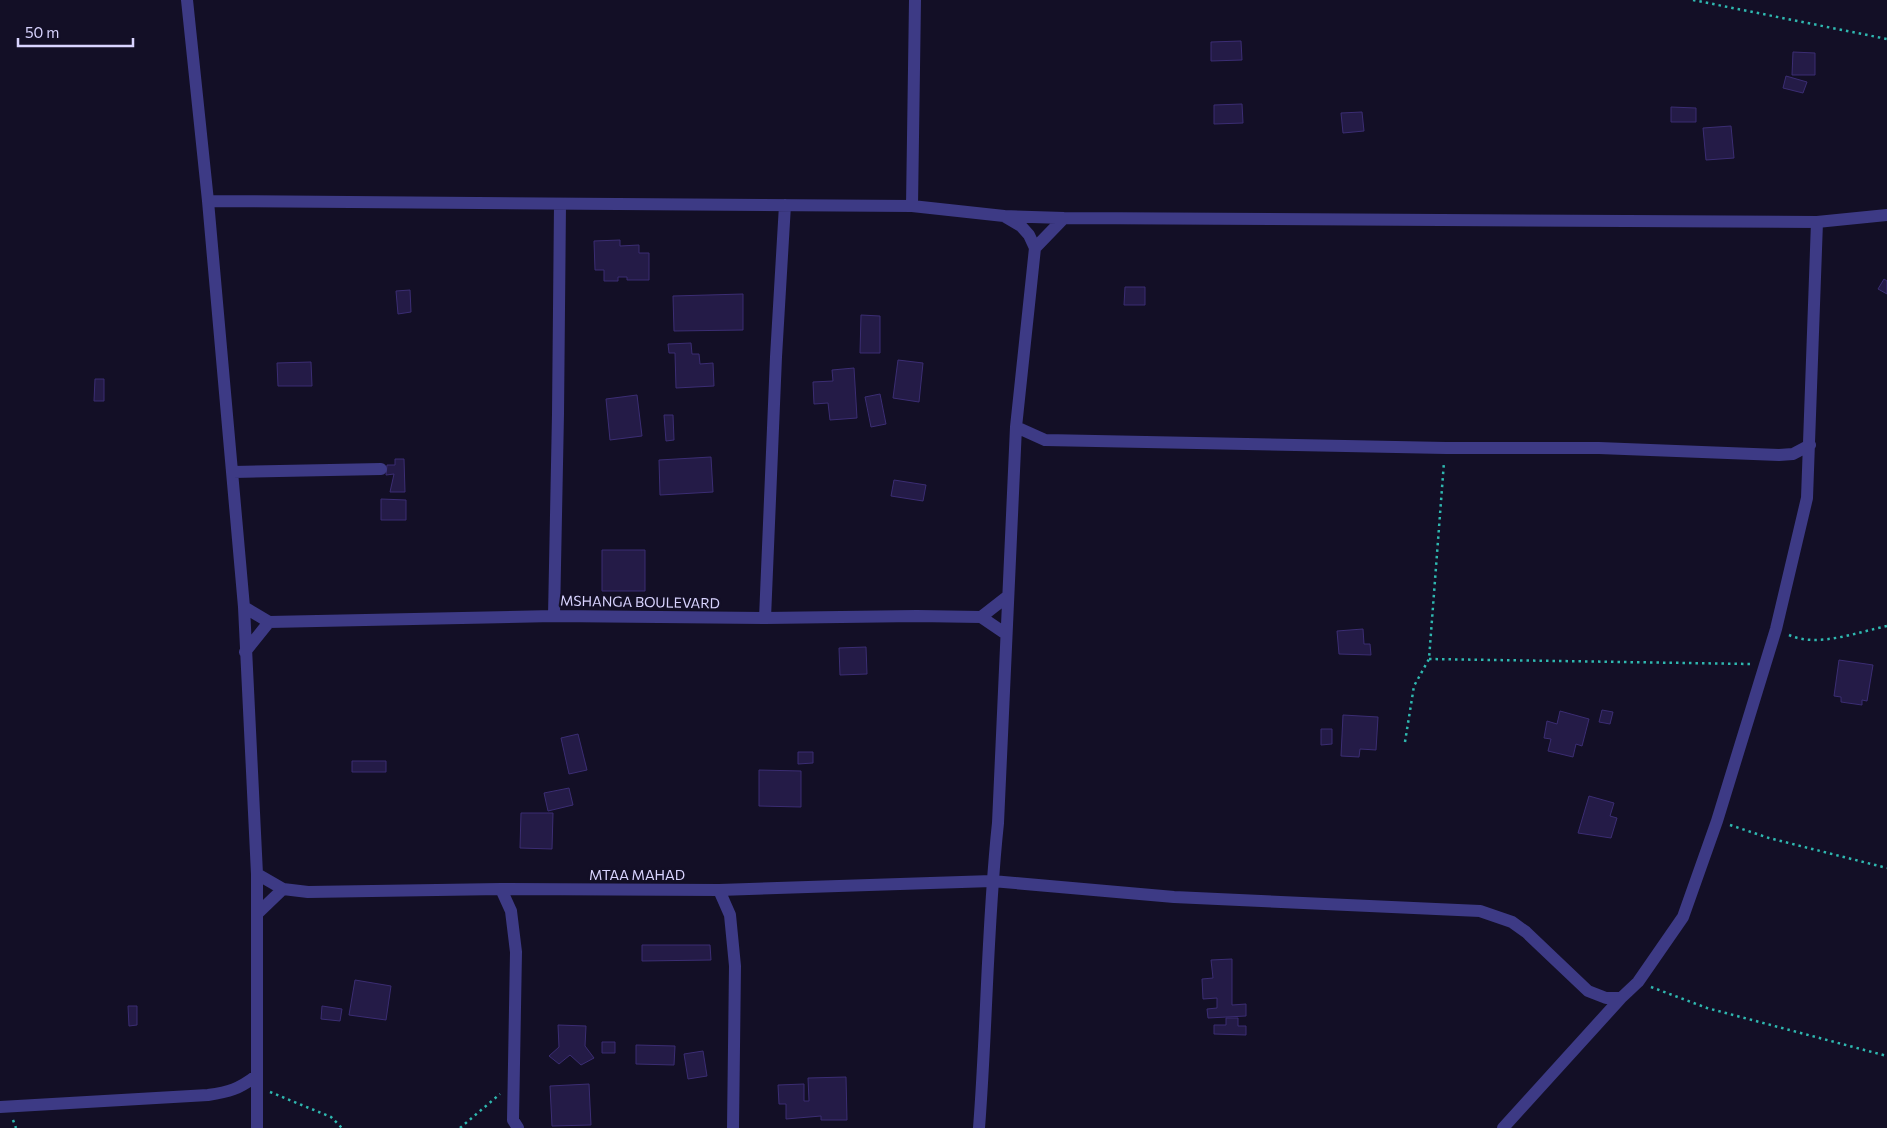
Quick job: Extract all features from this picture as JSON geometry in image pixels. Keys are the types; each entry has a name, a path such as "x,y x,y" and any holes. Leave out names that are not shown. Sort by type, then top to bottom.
{"street":[{"path":"187,0 208,201 244,607 257,874 257,1128"},
{"path":"912,206 915,0"},
{"path":"208,201 912,206 1004,216 1064,218 1817,222 1887,215"},
{"path":"554,616 560,204"},
{"path":"765,618 785,205"},
{"path":"979,1128 992,880 998,823 1016,427 1036,248 1029,235 1021,226 1004,216"},
{"path":"1036,248 1064,218"},
{"path":"1503,1128 1621,998 1638,982 1683,917 1717,821 1776,630 1807,498 1817,222"},
{"path":"1016,427 1045,440 1446,448 1599,448 1779,455 1793,454 1810,445"},
{"path":"233,472 382,469"},
{"path":"1006,634 981,617 1008,596"},
{"path":"244,607 269,622 245,652"},
{"name":"MSHANGA BOULEVARD","path":"269,622 554,616 765,618 981,617"},
{"name":"MTAA MAHAD","path":"257,874 283,889 308,892 501,889 719,890 992,880 1174,897 1480,911 1512,922 1526,932 1588,991 1606,998 1621,998"},
{"path":"257,914 283,889"},
{"path":"501,889 511,911 516,952 513,1120 518,1128"},
{"path":"719,890 730,915 735,966 733,1128"},
{"path":"0,1107 208,1095 225,1093 256,1081"}],"path":[{"path":"1693,0 1887,39"},
{"path":"1405,742 1414,686 1429,659 1446,448"},
{"path":"1776,630 1797,639 1816,641 1887,626"},
{"path":"1429,659 1765,664"},
{"path":"1717,821 1769,838 1887,868"},
{"path":"1638,982 1707,1008 1887,1056"},
{"path":"256,1081 331,1117 342,1128"},
{"path":"460,1128 513,1084"}],"building":[{"path":"1241,41 1242,60 1211,61 1211,42"},
{"path":"1793,52 1815,53 1815,75 1792,75"},
{"path":"1786,76 1807,82 1803,93 1783,88"},
{"path":"1242,104 1243,123 1214,124 1214,105"},
{"path":"1671,107 1696,108 1696,122 1671,122"},
{"path":"1362,112 1364,131 1343,133 1341,113"},
{"path":"1731,126 1734,158 1706,160 1703,128"},
{"path":"620,240 620,246 639,245 639,253 649,253 649,280 627,280 627,277 618,277 618,281 604,281 604,270 595,270 594,241"},
{"path":"1884,279 1887,281 1887,294 1878,289"},
{"path":"1125,287 1145,287 1145,305 1124,305"},
{"path":"410,290 411,312 398,314 396,291"},
{"path":"743,294 743,330 674,331 673,296"},
{"path":"861,315 880,316 880,353 860,353"},
{"path":"691,343 692,354 699,354 700,364 713,363 714,386 676,388 675,353 669,353 668,344"},
{"path":"898,360 923,363 919,402 893,398"},
{"path":"311,362 312,386 278,386 277,363"},
{"path":"854,368 857,418 830,420 828,403 814,404 813,382 833,381 832,370"},
{"path":"95,379 104,379 104,401 94,401"},
{"path":"880,394 886,424 871,427 865,397"},
{"path":"637,395 642,436 610,440 606,399"},
{"path":"664,415 673,415 674,440 666,441"},
{"path":"711,457 713,492 660,495 659,460"},
{"path":"395,459 404,459 405,492 390,492 394,474 386,475 387,465 395,465"},
{"path":"894,480 926,485 923,501 891,496"},
{"path":"381,499 406,500 406,520 381,520"},
{"path":"602,550 645,550 645,591 602,591"},
{"path":"1363,629 1364,644 1370,644 1371,655 1339,654 1337,631"},
{"path":"866,647 867,674 840,675 839,648"},
{"path":"1839,660 1873,665 1867,701 1862,700 1862,705 1841,702 1841,697 1834,696"},
{"path":"1602,710 1613,712 1610,724 1599,722"},
{"path":"1560,711 1589,719 1582,746 1576,744 1573,757 1548,751 1551,739 1544,738 1547,721 1557,724"},
{"path":"1343,715 1378,717 1376,750 1360,749 1359,757 1341,756"},
{"path":"1321,729 1332,729 1332,744 1321,745"},
{"path":"578,734 587,770 569,774 561,738"},
{"path":"798,752 813,752 813,763 798,764"},
{"path":"352,761 386,761 386,772 352,772"},
{"path":"759,770 801,771 801,807 759,806"},
{"path":"569,788 573,805 548,811 544,793"},
{"path":"1589,796 1614,803 1610,816 1617,818 1611,838 1578,833"},
{"path":"521,813 553,813 552,849 520,848"},
{"path":"642,945 710,945 711,960 642,961"},
{"path":"1232,959 1232,1005 1246,1004 1246,1016 1208,1018 1207,1009 1217,1008 1217,998 1203,999 1202,979 1213,978 1211,960"},
{"path":"355,980 391,986 386,1020 349,1015"},
{"path":"128,1006 137,1006 137,1025 129,1026"},
{"path":"322,1006 342,1009 340,1021 321,1019"},
{"path":"1226,1018 1238,1018 1238,1026 1246,1026 1246,1035 1214,1034 1214,1025 1226,1025"},
{"path":"558,1025 586,1026 585,1046 594,1058 581,1065 570,1055 559,1064 549,1056 559,1047"},
{"path":"602,1042 615,1042 615,1053 602,1053"},
{"path":"636,1045 675,1046 674,1065 636,1064"},
{"path":"703,1051 707,1076 688,1079 684,1054"},
{"path":"846,1077 847,1120 821,1120 821,1116 786,1119 786,1104 779,1104 778,1085 804,1084 804,1101 809,1101 808,1078"},
{"path":"589,1084 591,1125 552,1126 550,1086"}]}
